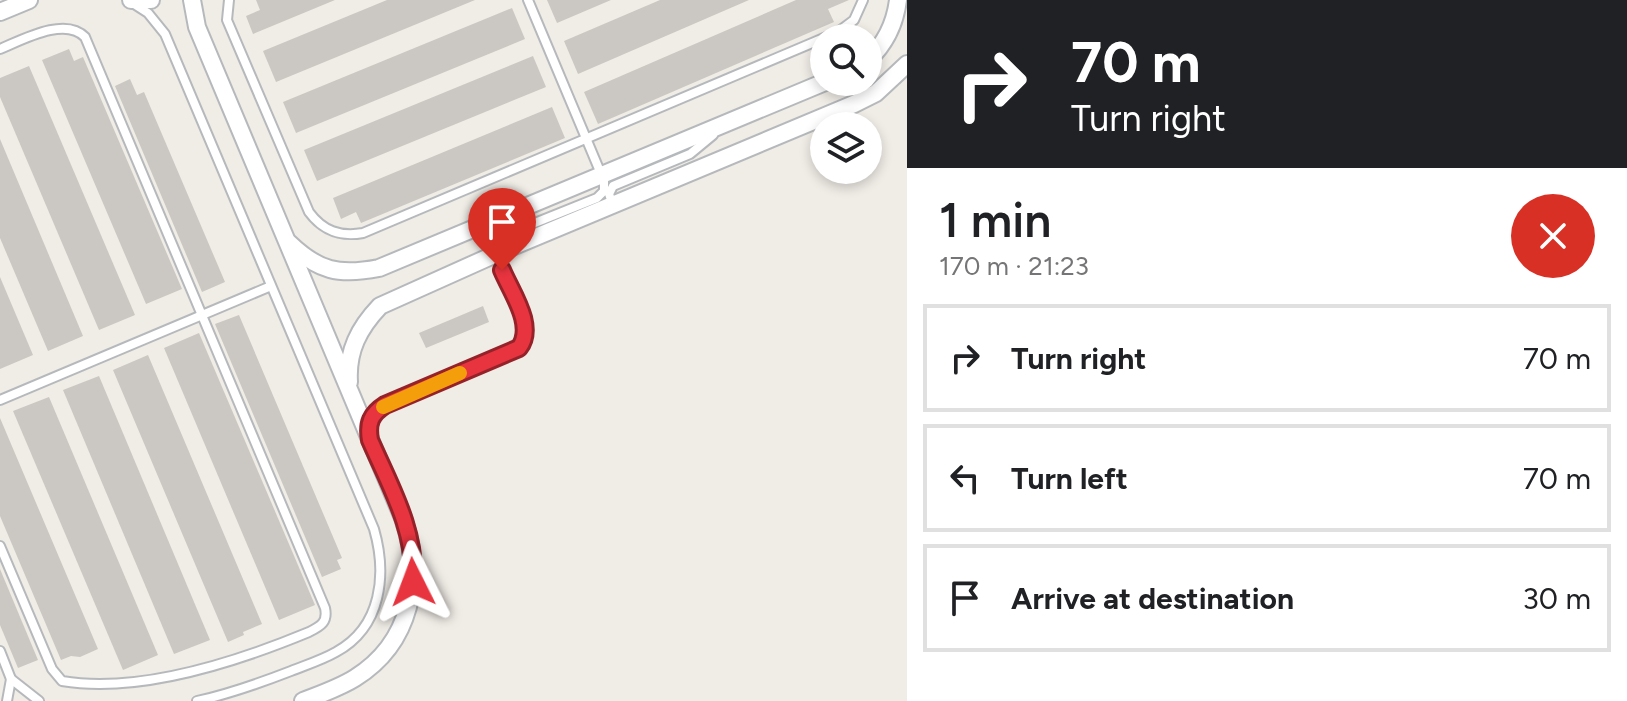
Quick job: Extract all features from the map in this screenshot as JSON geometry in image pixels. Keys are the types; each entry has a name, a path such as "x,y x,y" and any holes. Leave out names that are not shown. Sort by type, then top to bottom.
{"street":[{"path":"0,12 29,0"},
{"path":"128,0 151,0"},
{"path":"192,0 197,27 411,538 414,560 410,601 403,623 379,659 355,678 303,701"},
{"path":"882,45 891,30 898,0"},
{"path":"349,392 351,351 366,321 380,306 507,249 854,104 876,93 907,64"},
{"path":"283,237 307,260 321,267 357,272 379,268 810,88"}],"lane":[{"path":"128,0 148,13 165,34 374,529 379,548 382,580 373,612 352,641 338,651 253,686 197,701"},
{"path":"229,0 227,20 303,198 315,220 332,232 343,235 363,233 838,32 854,20 863,0"},
{"path":"477,262 505,235 597,198 604,186 528,0"},
{"path":"0,49 54,30 75,30 85,37 325,608 324,622 280,644 199,670 116,682 62,681 52,669 0,546"},
{"path":"613,205 609,194 613,186 690,154 730,122"},
{"path":"370,440 369,423 377,410 519,348 524,342 524,320 500,265 507,249"},
{"path":"0,400 271,286"},
{"path":"0,651 11,679 39,701"},
{"path":"7,701 11,679"}],"building":[{"path":"256,0 335,0 253,34 246,16 260,10"},
{"path":"387,0 475,0 276,82 263,51"},
{"path":"547,0 611,0 557,23"},
{"path":"660,0 749,0 578,74 564,41"},
{"path":"796,0 849,0 828,9 834,22 810,24 810,32 598,124 584,92"},
{"path":"512,8 525,39 296,133 283,102"},
{"path":"69,49 74,61 83,57 182,289 146,304 42,60"},
{"path":"533,56 546,87 317,181 304,150"},
{"path":"29,66 135,315 99,330 0,97 0,78"},
{"path":"130,79 137,95 144,92 225,282 202,292 115,86"},
{"path":"552,107 565,138 361,223 356,212 341,219 333,198"},
{"path":"0,139 83,336 48,351 0,238"},
{"path":"0,277 33,355 0,369"},
{"path":"483,306 489,322 426,348 419,333"},
{"path":"239,315 342,558 337,560 341,569 322,577 215,324"},
{"path":"199,333 315,605 279,620 164,348"},
{"path":"148,355 262,624 228,642 113,370"},
{"path":"99,376 210,640 174,654 63,390"},
{"path":"49,397 158,655 123,670 13,411"},
{"path":"0,418 98,649 80,657 61,660 0,516"},
{"path":"0,569 38,660 18,668 0,625"}],"slow traffic":[{"path":"383,407 460,373"}],"route":[{"path":"413,582 411,538 370,440 369,423 377,410 385,405 519,348 524,342 526,329 502,270"}]}
